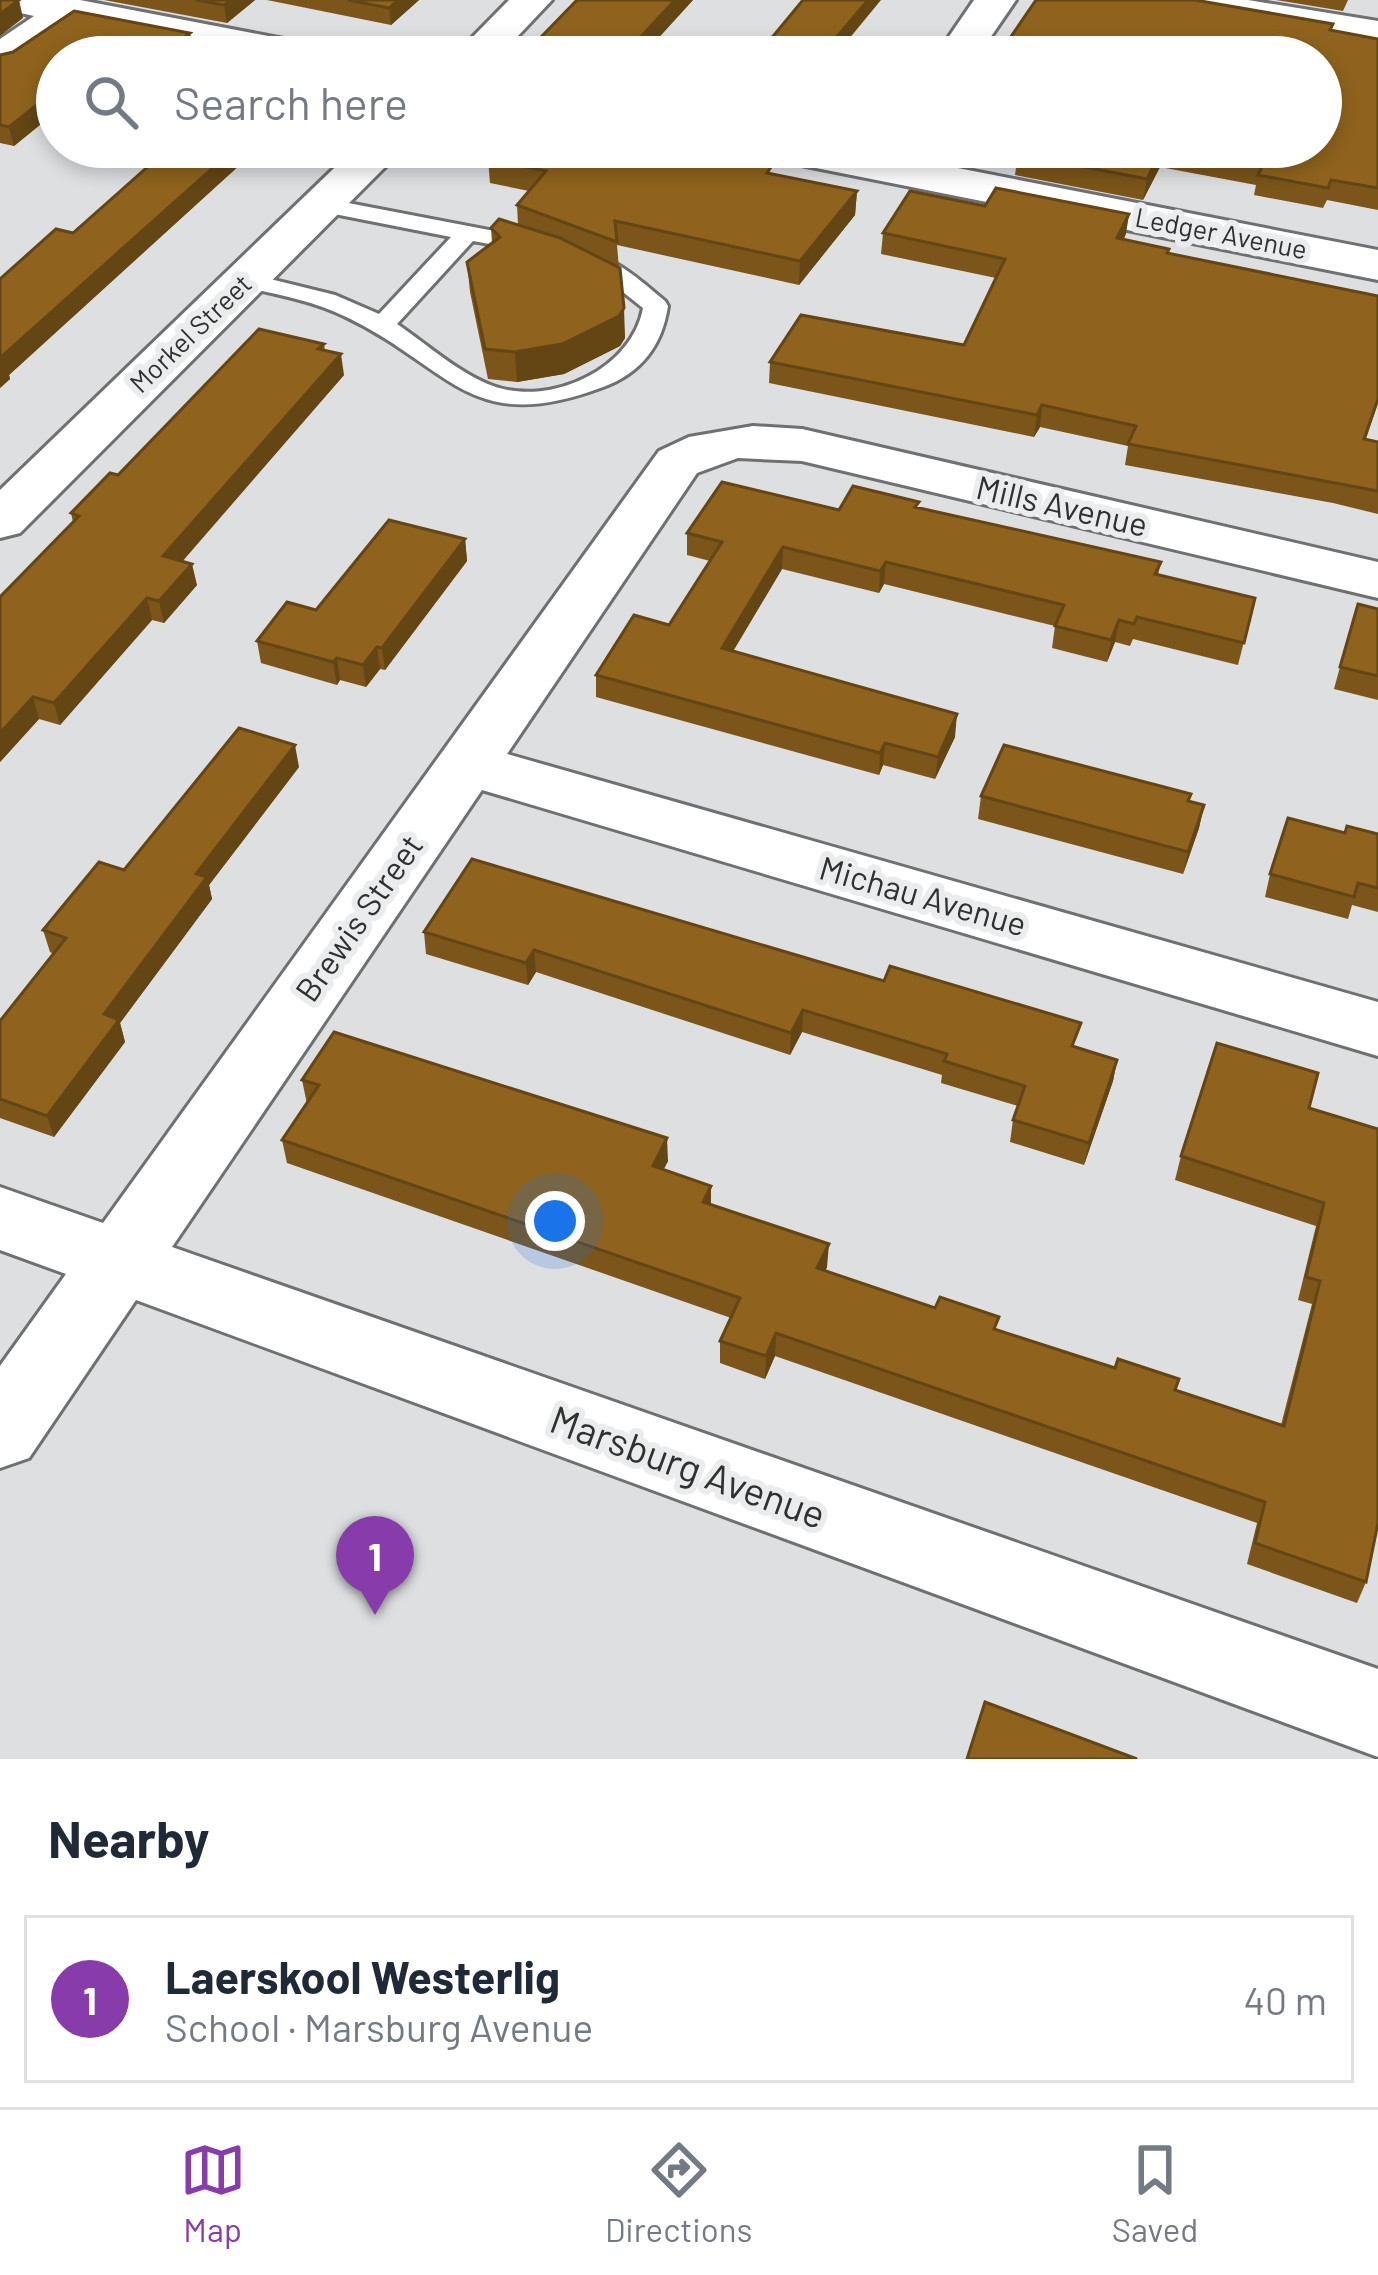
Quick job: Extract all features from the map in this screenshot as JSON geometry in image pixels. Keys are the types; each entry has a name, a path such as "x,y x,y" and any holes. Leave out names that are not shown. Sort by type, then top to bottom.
{"street":[{"path":"16,0 197,36"},
{"path":"495,36 532,0"},
{"path":"970,36 995,0"},
{"path":"1173,0 1378,34"},
{"path":"0,58 68,12"},
{"name":"Morkel Street","path":"0,520 361,168"},
{"name":"Ledger Avenue","path":"937,168 1378,265"},
{"name":"Mills Avenue","path":"745,441 802,445 1378,580"},
{"name":"Brewis Street","path":"0,1432 678,462 699,449 745,441"},
{"name":"Michau Avenue","path":"468,764 1378,1029"},
{"name":"Marsburg Avenue","path":"0,1218 1378,1714"}],"lane":[{"path":"246,280 348,308 477,391 538,400 627,368 652,337 656,306 608,268 541,247 322,206"},
{"path":"382,326 467,233"}],"building":[{"path":"0,0 19,0 0,14"},
{"path":"348,0 398,0 389,8"},
{"path":"577,0 675,0 642,36 542,36"},
{"path":"803,0 868,0 838,36 773,36"},
{"path":"1036,0 1195,0 1333,24 1330,30 1378,39 1378,188 1331,180 1328,188 1258,175 1262,168 1342,168 1342,36 1011,36"},
{"path":"74,11 190,33 186,36 37,36"},
{"path":"36,37 36,106 9,127 0,125 0,55"},
{"path":"146,168 213,168 0,358 0,279 56,229 73,233"},
{"path":"532,168 770,168 767,173 857,191 800,261 615,221 617,242 517,205 546,171"},
{"path":"1090,168 1152,168 1147,179"},
{"path":"996,188 1129,214 1117,238 1169,249 1167,253 1378,296 1378,399 1364,439 1378,442 1378,491 1128,444 1136,426 1042,405 1037,415 770,362 801,315 964,345 1005,259 883,233 910,191 985,206"},
{"path":"499,219 560,238 620,268 624,308 619,316 562,344 515,352 485,349 467,262 500,237 491,228"},
{"path":"259,329 324,344 318,349 341,354 163,556 192,564 159,601 147,598 54,703 33,697 0,733 0,597 79,516 71,513 110,473 118,475"},
{"path":"722,482 839,510 853,486 919,502 915,507 1161,562 1155,574 1255,598 1244,643 1137,617 1134,624 1119,620 1111,640 1055,626 1064,605 886,562 880,571 783,547 722,648 957,714 938,757 885,743 880,753 596,675 634,615 669,625 722,542 687,533"},
{"path":"389,520 465,539 382,648 377,647 363,665 337,658 333,662 257,641 287,602 316,610"},
{"path":"1358,604 1378,609 1378,676 1340,667"},
{"path":"239,728 295,745 196,874 207,877 104,1014 119,1020 47,1116 0,1099 0,1021 66,938 43,930 99,862 124,870"},
{"path":"1004,745 1191,794 1188,801 1204,805 1188,852 981,796"},
{"path":"1288,818 1345,833 1347,826 1378,834 1378,888 1358,883 1354,897 1270,874"},
{"path":"472,859 884,981 890,966 1081,1023 1072,1046 1117,1060 1089,1143 1013,1120 1025,1086 944,1061 947,1054 803,1010 791,1033 534,950 526,963 424,932"},
{"path":"334,1032 667,1138 653,1166 711,1186 703,1202 829,1244 817,1268 935,1308 940,1297 999,1317 994,1329 1115,1368 1118,1359 1179,1379 1175,1390 1284,1426 1320,1281 1306,1277 1324,1203 1181,1156 1217,1043 1318,1073 1309,1108 1378,1129 1378,1523 1366,1582 1255,1543 1265,1502 776,1333 766,1356 720,1341 740,1298 282,1140 319,1085 302,1080"},
{"path":"985,1702 1137,1759 967,1759"}],"place":[{"name":"Laerskool Westerlig","path":"375,1615"}]}
